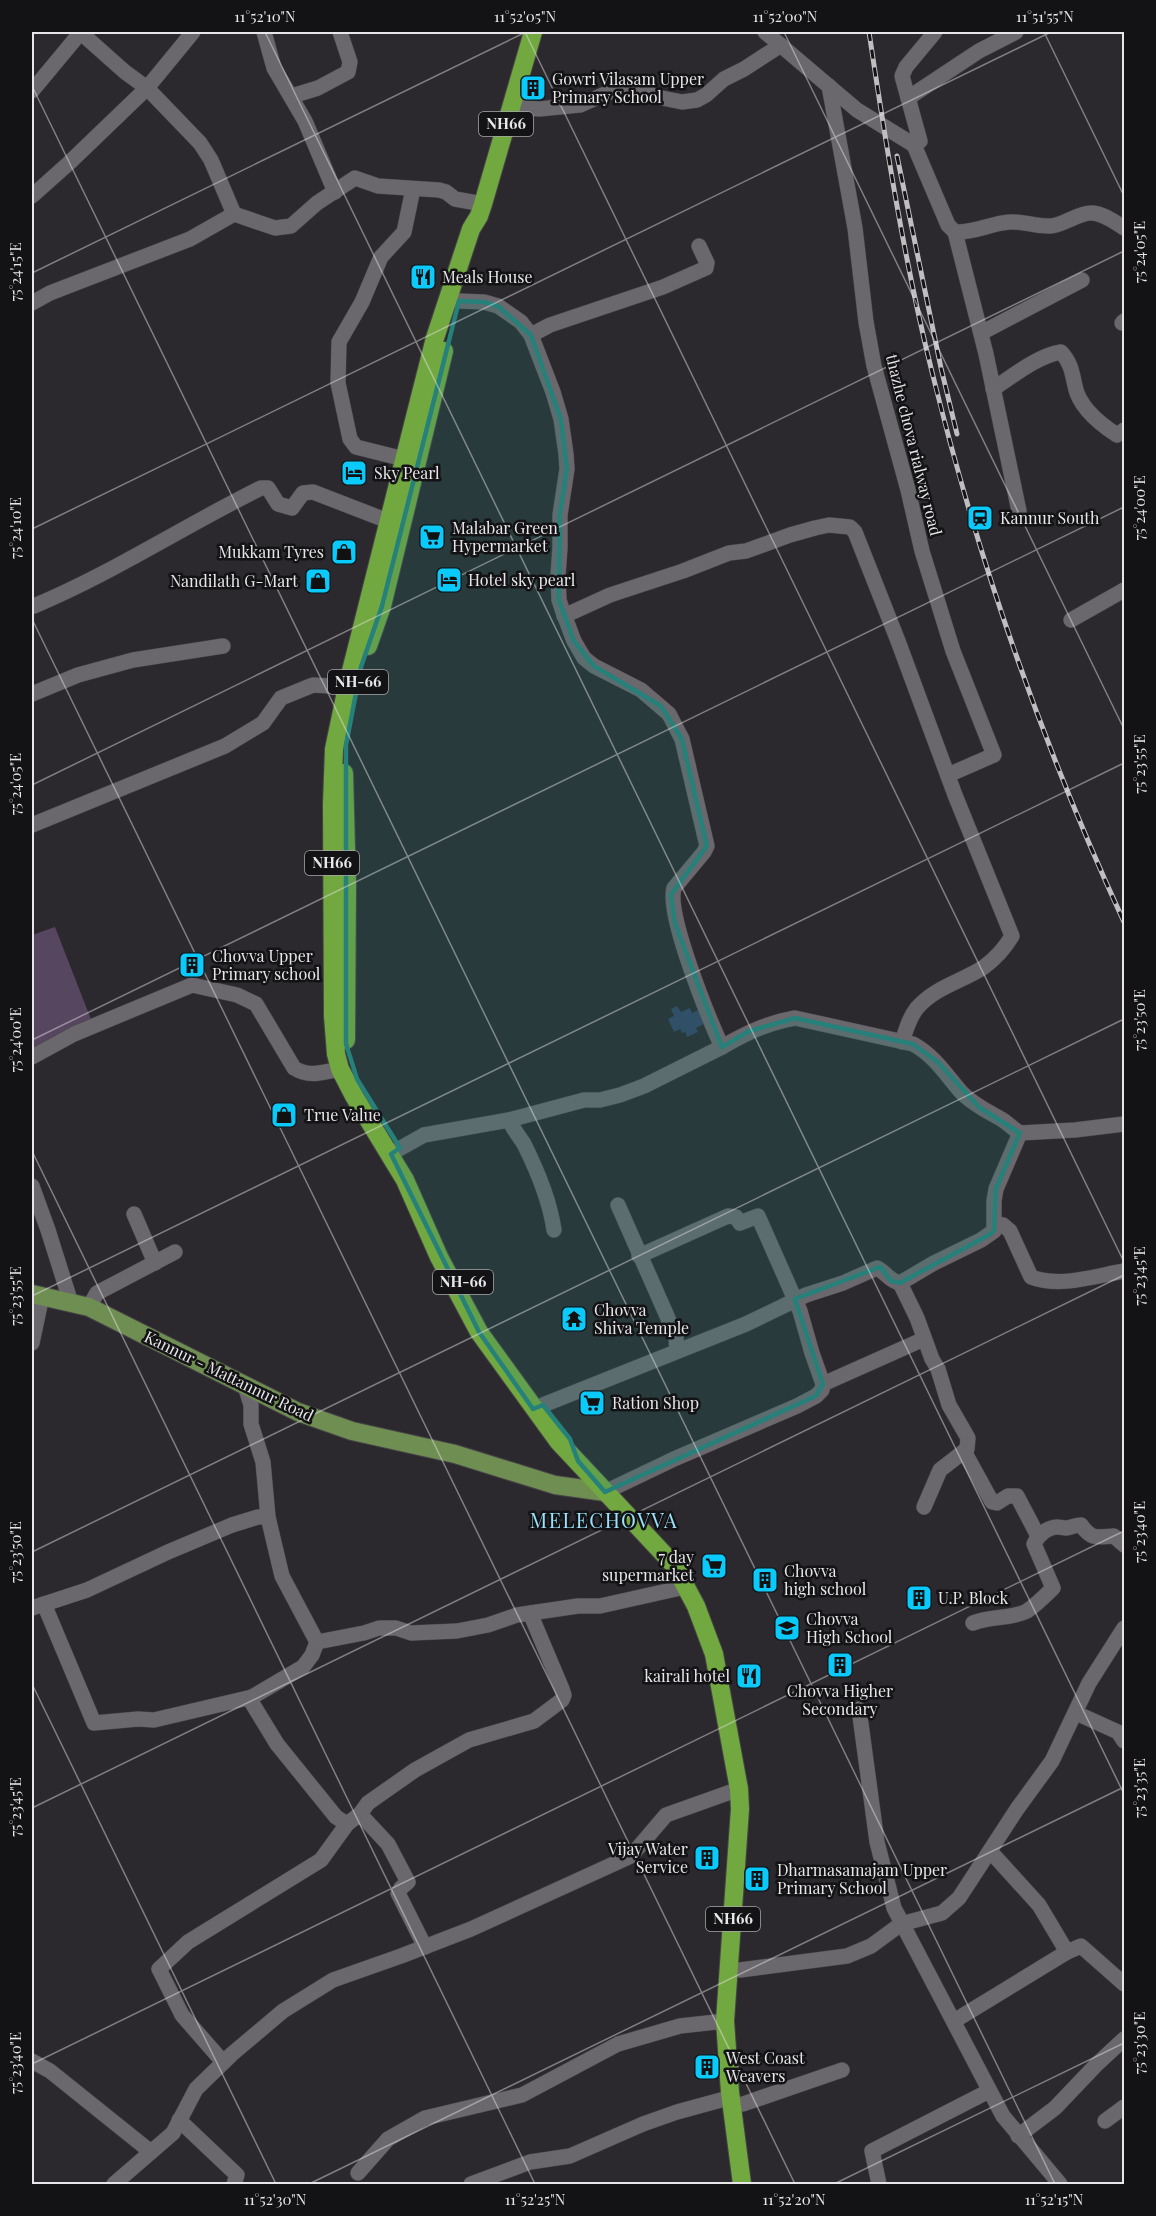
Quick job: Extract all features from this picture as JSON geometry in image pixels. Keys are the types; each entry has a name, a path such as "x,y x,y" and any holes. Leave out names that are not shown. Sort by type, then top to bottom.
{"highway":[{"name":"NH66","path":"533,32 481,210 471,229 453,300 435,338 347,687 334,749 333,1016 336,1054 340,1069 354,1096 395,1151 405,1180 439,1257 479,1332 538,1407 558,1441 674,1565 696,1606 714,1654 727,1676 745,1763 750,1823 734,1970 725,2021 753,2184"},
{"name":"NH-66","path":"395,1151 351,1068 346,1044 345,755 361,667 382,606 441,364 453,300"},
{"name":"NH66","path":"714,1654 739,1789 734,1970 739,2073 737,2100 742,2184"}],"main road":[{"name":"Kannur - Mattannur Road","path":"37,1295 89,1307 298,1412 352,1431 455,1454 555,1485 605,1492"},
{"path":"555,1485 574,1473 578,1461"}],"street":[{"path":"32,91 80,32 125,72 147,88 200,143 212,160 234,214"},
{"path":"32,196 147,88 193,32"},
{"path":"264,32 274,68 305,121 335,192"},
{"path":"292,96 318,88 348,72 350,62 340,32"},
{"path":"765,32 857,110 914,145 948,225 955,232 981,333 1019,510"},
{"path":"914,145 920,141 902,76 906,67 935,32"},
{"path":"908,98 979,51 1016,32"},
{"path":"512,106 539,109 580,105 626,85 666,99 682,102 697,100 706,96 723,80 781,45"},
{"name":"thazhe chova rialway road","path":"829,86 855,228 866,322 874,366 922,551 953,651 994,755 948,775"},
{"path":"32,303 50,293 190,239 234,214 275,228 291,226 317,203 354,178 378,186 439,190 481,210"},
{"path":"404,459 356,447 350,439 338,383 339,342 362,302 381,257 404,232 413,189"},
{"path":"955,232 969,232 1006,222 1054,226 1090,213 1109,219 1125,228"},
{"path":"531,334 570,318 663,287 706,268 707,263 699,246"},
{"path":"981,333 1083,280"},
{"path":"453,300 484,302 498,306 521,322 531,334 553,392 561,419 565,445 567,469 560,515 558,575 559,600 564,616 584,658 594,666 641,690 662,706 669,714 682,739 707,846 674,888 671,896 675,923 713,1029 722,1047"},
{"path":"993,389 1026,367 1053,353 1061,352 1068,360 1074,374 1075,386 1089,411 1101,424 1117,435 1125,430"},
{"path":"34,606 147,551 261,488 268,488 278,504 292,508 303,493 313,492 388,521"},
{"path":"564,616 610,596 729,553 746,551 790,535 829,525 850,527 855,532 924,715 1012,936 1002,951 984,967 947,985 918,1007 910,1019 902,1042"},
{"path":"1071,620 1125,590"},
{"path":"32,694 78,675 133,660 224,646"},
{"path":"32,825 225,746 263,723 281,698 312,685 347,687"},
{"path":"32,1057 74,1034 192,985 237,996 256,1004 294,1068 304,1074 314,1075 340,1069"},
{"path":"395,1151 424,1135 509,1120 585,1100 608,1098 644,1086 749,1031 776,1021 795,1018 913,1044 938,1062 963,1094 988,1114 1002,1120 1020,1133 1125,1124"},
{"path":"509,1120 528,1152 543,1189 554,1230"},
{"path":"538,1407 746,1324 806,1295 843,1283 877,1268 883,1271 891,1281 900,1283 981,1240 994,1231 996,1190 1020,1133"},
{"path":"32,1186 71,1303"},
{"path":"618,1204 676,1338 676,1351"},
{"path":"134,1214 154,1263"},
{"path":"605,1492 674,1459 797,1406 816,1396 824,1384 796,1301 758,1216 740,1223 736,1217 728,1216 639,1256"},
{"path":"995,1224 1004,1224 1010,1231 1031,1276 1043,1281 1061,1281 1125,1271"},
{"path":"89,1307 97,1293 175,1252"},
{"path":"900,1283 938,1369 949,1405 968,1438 967,1449 940,1470 924,1507"},
{"path":"32,1343 37,1295"},
{"path":"824,1384 924,1339"},
{"path":"245,1386 251,1405 251,1424 263,1462 268,1517 282,1576 317,1642"},
{"path":"964,1451 992,1502 998,1503 1008,1496 1017,1496 1038,1536"},
{"path":"268,1517 252,1518 232,1525 87,1590 38,1606 94,1723 154,1720 252,1697 303,1667 317,1642"},
{"path":"974,1623 986,1618 1026,1611 1053,1588 1034,1544 1038,1536 1049,1529 1057,1527 1063,1529 1078,1524 1088,1534 1114,1536 1125,1545"},
{"path":"317,1642 379,1628 396,1628 411,1633 456,1631 489,1624 517,1614 578,1606 600,1606 685,1587"},
{"path":"223,2062 182,2014 159,1969 188,1942 321,1860 347,1824 360,1814 368,1803 415,1770 469,1740 534,1721 562,1700 564,1695 562,1689 530,1613"},
{"path":"734,1970 847,1956 871,1946 901,1924 942,1913 959,1898 1017,1809 1052,1761 1089,1683 1125,1628"},
{"path":"252,1697 252,1703 260,1718 282,1750 331,1812 347,1824"},
{"path":"859,1709 877,1842 894,1908 989,2091 1018,2136 1060,2184"},
{"path":"1076,1713 1118,1732 1125,1741"},
{"path":"114,2184 173,2133 196,2089 223,2062 283,2011 333,1980 425,1947 631,1856 666,1815 739,1789"},
{"path":"360,1814 388,1844 400,1865 408,1882 398,1893 425,1947"},
{"path":"990,1851 1039,1905 1066,1952"},
{"path":"954,2021 1066,1952 1081,1946 1122,1977"},
{"path":"358,2173 388,2139 425,2118 522,2095 618,2044 680,2026 725,2021"},
{"path":"1018,2136 1055,2108 1096,2065 1125,2039"},
{"path":"32,2061 50,2071 151,2152"},
{"path":"471,2184 530,2162 570,2156 643,2124 677,2112 737,2100 842,2070"},
{"path":"879,2184 872,2151 989,2091"},
{"path":"1105,2121 1125,2107"},
{"path":"179,2120 237,2175 234,2184"}],"highlighted area":[{"path":"459,301 484,302 498,306 531,335 561,419 567,469 560,515 559,600 574,641 594,666 661,706 682,739 707,846 671,895 675,923 722,1047 749,1031 795,1018 913,1044 938,1062 979,1107 1020,1133 996,1189 994,1231 989,1235 900,1283 891,1281 880,1267 795,1299 823,1384 816,1396 605,1492 578,1461 570,1439 543,1405 533,1409 479,1332 391,1154 400,1148 357,1079 346,1044 346,745 361,667 382,606"}],"shaded area":[{"path":"55,927 92,1022 32,1050 32,935"}],"water":[{"path":"677,1006 681,1012 690,1008 692,1013 698,1010 704,1024 696,1028 698,1032 687,1037 680,1029 674,1032 668,1019 674,1016 671,1009"}],"railway":[{"path":"869,32 889,160 913,288 932,372 970,512 1015,652 1040,720 1094,856 1124,922"},
{"path":"897,156 957,434"}],"place":[{"name":"Gowri Vilasam Upper Primary School","path":"533,88"},
{"name":"Meals House","path":"423,277"},
{"name":"Sky Pearl","path":"354,473"},
{"name":"Kannur South","path":"980,518"},
{"name":"Malabar Green Hypermarket","path":"432,537"},
{"name":"Mukkam Tyres","path":"344,552"},
{"name":"Hotel sky pearl","path":"449,580"},
{"name":"Nandilath G-Mart","path":"318,581"},
{"name":"Chovva Upper Primary school","path":"192,965"},
{"name":"True Value","path":"284,1115"},
{"name":"Chovva Shiva Temple","path":"574,1319"},
{"name":"Ration Shop","path":"592,1403"},
{"name":"7 day supermarket","path":"714,1566"},
{"name":"Chovva high school","path":"765,1580"},
{"name":"U.P. Block","path":"919,1598"},
{"name":"Chovva High School","path":"787,1628"},
{"name":"Chovva Higher Secondary","path":"840,1665"},
{"name":"kairali hotel","path":"749,1676"},
{"name":"Vijay Water Service","path":"707,1858"},
{"name":"Dharmasamajam Upper Primary School","path":"757,1879"},
{"name":"West Coast Weavers","path":"707,2067"}],"district":[{"name":"MELECHOVVA","path":"604,1521"}]}
